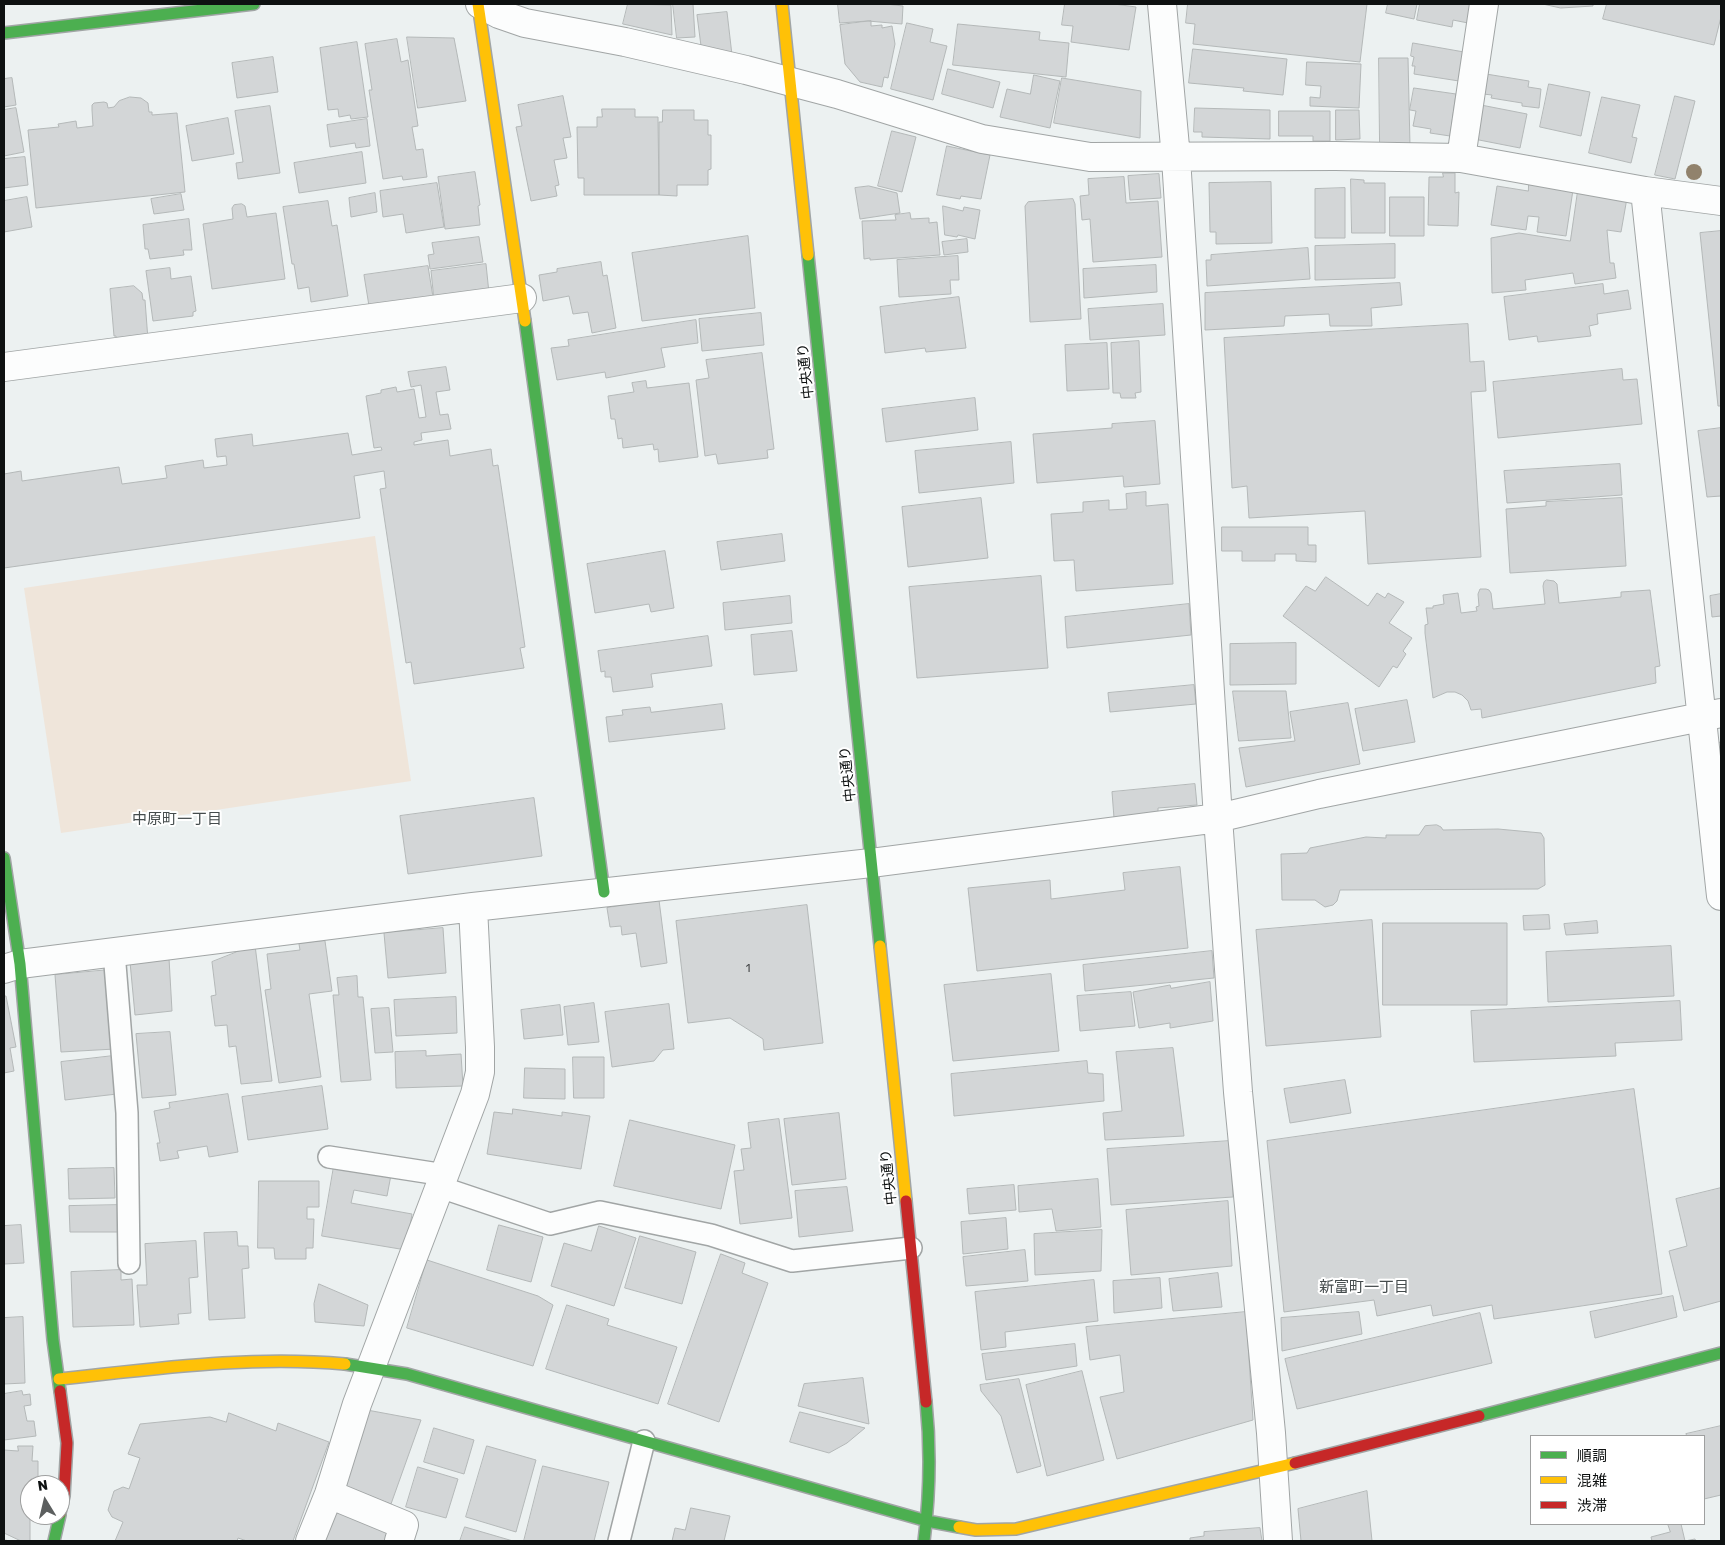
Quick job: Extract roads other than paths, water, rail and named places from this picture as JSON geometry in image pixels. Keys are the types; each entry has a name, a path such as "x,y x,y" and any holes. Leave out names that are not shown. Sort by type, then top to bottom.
{"street":[{"path":"4,33 254,4"},
{"path":"479,4 498,14 525,23 625,42 791,81 982,139 1090,157 1335,156 1461,158 1646,191 1721,201"},
{"path":"479,4 522,298 604,892"},
{"name":"中央通り","path":"782,4 930,1440 929,1499 924,1541"},
{"path":"1162,4 1176,158 1218,818 1238,1092 1274,1468 1278,1541"},
{"path":"1461,158 1484,4"},
{"path":"1646,191 1712,715 1721,896"},
{"path":"4,367 522,298"},
{"path":"12,967 114,952 473,907 872,863 1218,818 1319,794 1712,715"},
{"path":"4,858 12,967 53,1340 67,1449 65,1475"},
{"path":"310,1541 329,1494 357,1404 475,1094 480,1072 473,907"},
{"path":"59,1378 222,1362 284,1360 372,1366 407,1374 927,1521 976,1530 1016,1529 1274,1468 1721,1353"},
{"path":"329,1494 404,1525 398,1541"},
{"path":"54,1541 58,1525"}],"lane":[{"path":"114,952 127,1113 129,1263"},
{"path":"329,1157 443,1181 550,1224 600,1212 711,1235 792,1261 911,1248"},
{"path":"619,1541 644,1441"}],"district":[{"name":"中原町一丁目","path":"177,820"},
{"name":"新富町一丁目","path":"1364,1288"}]}
